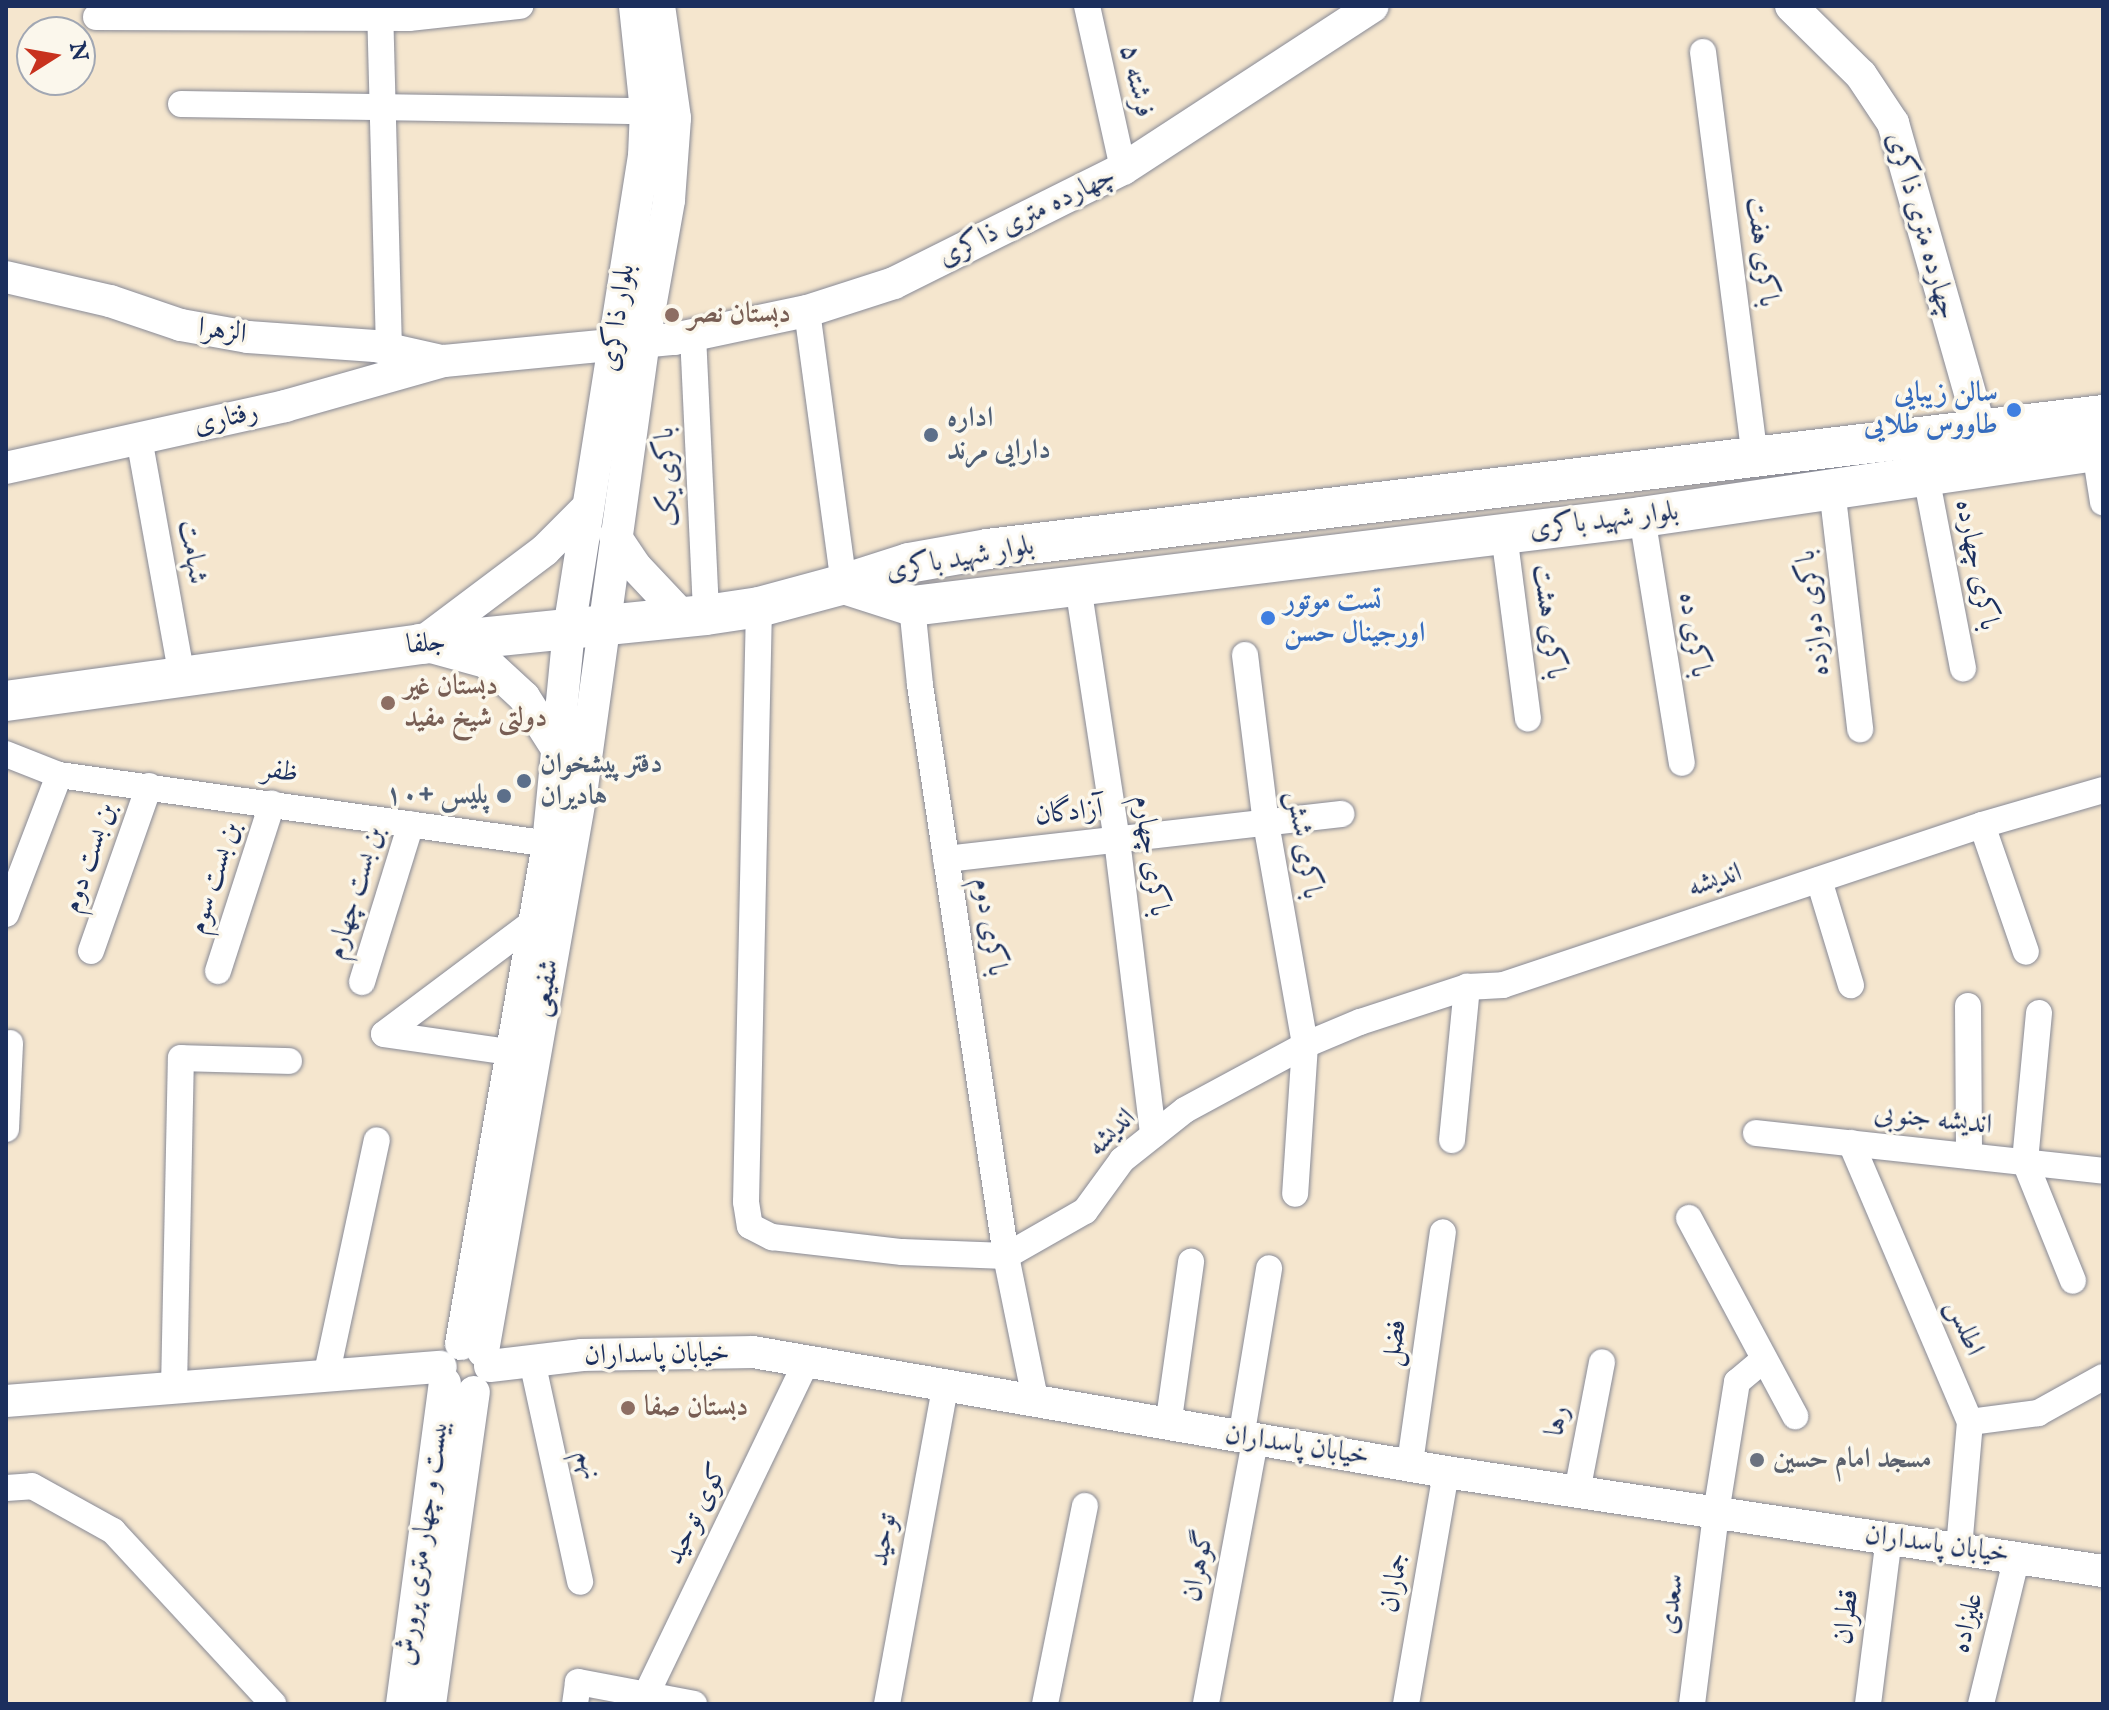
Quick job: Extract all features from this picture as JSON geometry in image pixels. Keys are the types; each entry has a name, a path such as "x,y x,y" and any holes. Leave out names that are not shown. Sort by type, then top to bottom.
{"main road":[{"name":"بلوار شهید باکری","path":"844,584 909,563 988,549 1981,432 2100,439"},
{"name":"بلوار شهید باکری","path":"844,584 912,606 1642,517 1926,476 2100,439"},
{"name":"جلفا","path":"6,701 420,644 695,616 759,607 844,584"}],"street":[{"path":"96,17 520,6"},
{"name":"بلوار ذاکری","path":"635,6 661,114"},
{"name":"بلوار ذاکری","path":"586,627 588,507 628,342 669,200 661,114 659,6"},
{"name":"فرشته ۵","path":"1087,6 1123,169"},
{"name":"چهارده متری ذاکری","path":"444,361 693,335 807,311 894,283 1123,169 1373,6"},
{"name":"چهارده متری ذاکری","path":"1791,6 1861,75 1893,123 1981,432"},
{"path":"380,12 380,107 389,350"},
{"name":"باکری هفت","path":"1703,52 1755,459"},
{"path":"181,104 661,114"},
{"name":"الزهرا","path":"6,277 110,301 181,325 248,337 389,350 444,361"},
{"path":"807,311 844,584"},
{"name":"باکری یک","path":"693,335 695,616"},
{"name":"بلوار ذاکری","path":"586,627 615,536 628,342"},
{"name":"رفتاری","path":"6,468 285,406 444,361"},
{"name":"شهامت","path":"139,438 182,677"},
{"path":"2100,439 2103,502"},
{"name":"باکری چهارده","path":"1926,476 1963,668"},
{"name":"باکری دوازده","path":"1832,489 1860,729"},
{"path":"420,644 545,550 588,507"},
{"name":"باکری ده","path":"1642,517 1682,763"},
{"name":"باکری هشت","path":"1504,534 1528,718"},
{"path":"615,536 635,566 695,616"},
{"name":"باکری چهارم","path":"1078,586 1117,840 1153,1135"},
{"name":"باکری دوم","path":"912,606 946,859 1006,1256 1036,1403"},
{"path":"759,607 746,1202 750,1226 772,1237 902,1252 1006,1256"},
{"name":"شفیعی","path":"522,1053 533,922 548,844 559,752 586,627"},
{"name":"شفیعی","path":"466,1367 522,1053 582,787 586,627"},
{"path":"420,644 486,662 524,697 559,752"},
{"name":"باکری شش","path":"1245,655 1266,823 1305,1045 1295,1194"},
{"name":"ظفر","path":"6,754 59,775 548,844"},
{"path":"6,914 59,775"},
{"name":"بن بست دوم","path":"91,951 149,786"},
{"name":"اندیشه","path":"1006,1256 1085,1211 1122,1160 1185,1110 1305,1045 1360,1022 1467,987 1503,985 1982,825 2103,790"},
{"name":"بن بست سوم","path":"218,971 272,804"},
{"name":"آزادگان","path":"946,859 1341,814"},
{"name":"بن بست چهارم","path":"362,982 411,824"},
{"path":"1982,825 2026,952"},
{"path":"1819,880 1851,985"},
{"path":"522,1053 384,1034 533,922"},
{"path":"1452,1140 1467,987"},
{"path":"1968,1006 1969,1156"},
{"path":"2039,1013 2025,1162 2073,1281"},
{"path":"6,1129 10,1043"},
{"path":"174,1388 181,1058 289,1061"},
{"name":"اندیشه جنوبی","path":"1756,1133 2103,1171"},
{"path":"326,1377 377,1140"},
{"name":"اطلس","path":"1851,1143 1970,1422 1959,1548"},
{"path":"1689,1218 1795,1416"},
{"name":"فضل","path":"1410,1463 1443,1232"},
{"path":"1168,1426 1191,1262"},
{"name":"گوهران","path":"1206,1703 1248,1440 1269,1268"},
{"name":"خیابان پاسداران","path":"6,1401 466,1367 582,1355 753,1352 1248,1440 2103,1571"},
{"name":"سعدی","path":"1692,1704 1716,1513 1737,1382 1764,1359"},
{"name":"نهم","path":"532,1361 580,1582"},
{"name":"کوی توحید","path":"646,1695 806,1362"},
{"name":"رها","path":"1577,1492 1602,1362"},
{"name":"بیست و چهار متری پرورش","path":"402,1704 466,1367"},
{"name":"بیست و چهار متری پرورش","path":"430,1704 466,1367"},
{"path":"1970,1422 2038,1413 2103,1377"},
{"name":"توحید","path":"887,1704 945,1387"},
{"name":"جماران","path":"1406,1704 1446,1472"},
{"path":"6,1488 32,1486 113,1531 273,1704"},
{"path":"1045,1704 1085,1506"},
{"name":"قطران","path":"1868,1704 1889,1538"},
{"name":"علیزاده","path":"1981,1704 2017,1556"},
{"path":"575,1704 578,1682 694,1704"}],"place":[{"name":"دبستان نصر","path":"672,315"},
{"name":"سالن زیبایی طاووس طلایی","path":"2014,410"},
{"name":"اداره دارایی مرند","path":"931,435"},
{"name":"تست موتور اورجینال حسن","path":"1268,618"},
{"name":"دبستان غیر دولتی شیخ مفید","path":"388,703"},
{"name":"دفتر پیشخوان هادیران","path":"524,781"},
{"name":"پلیس +۱۰","path":"504,796"},
{"name":"دبستان صفا","path":"628,1408"},
{"name":"مسجد امام حسین","path":"1757,1460"}]}
